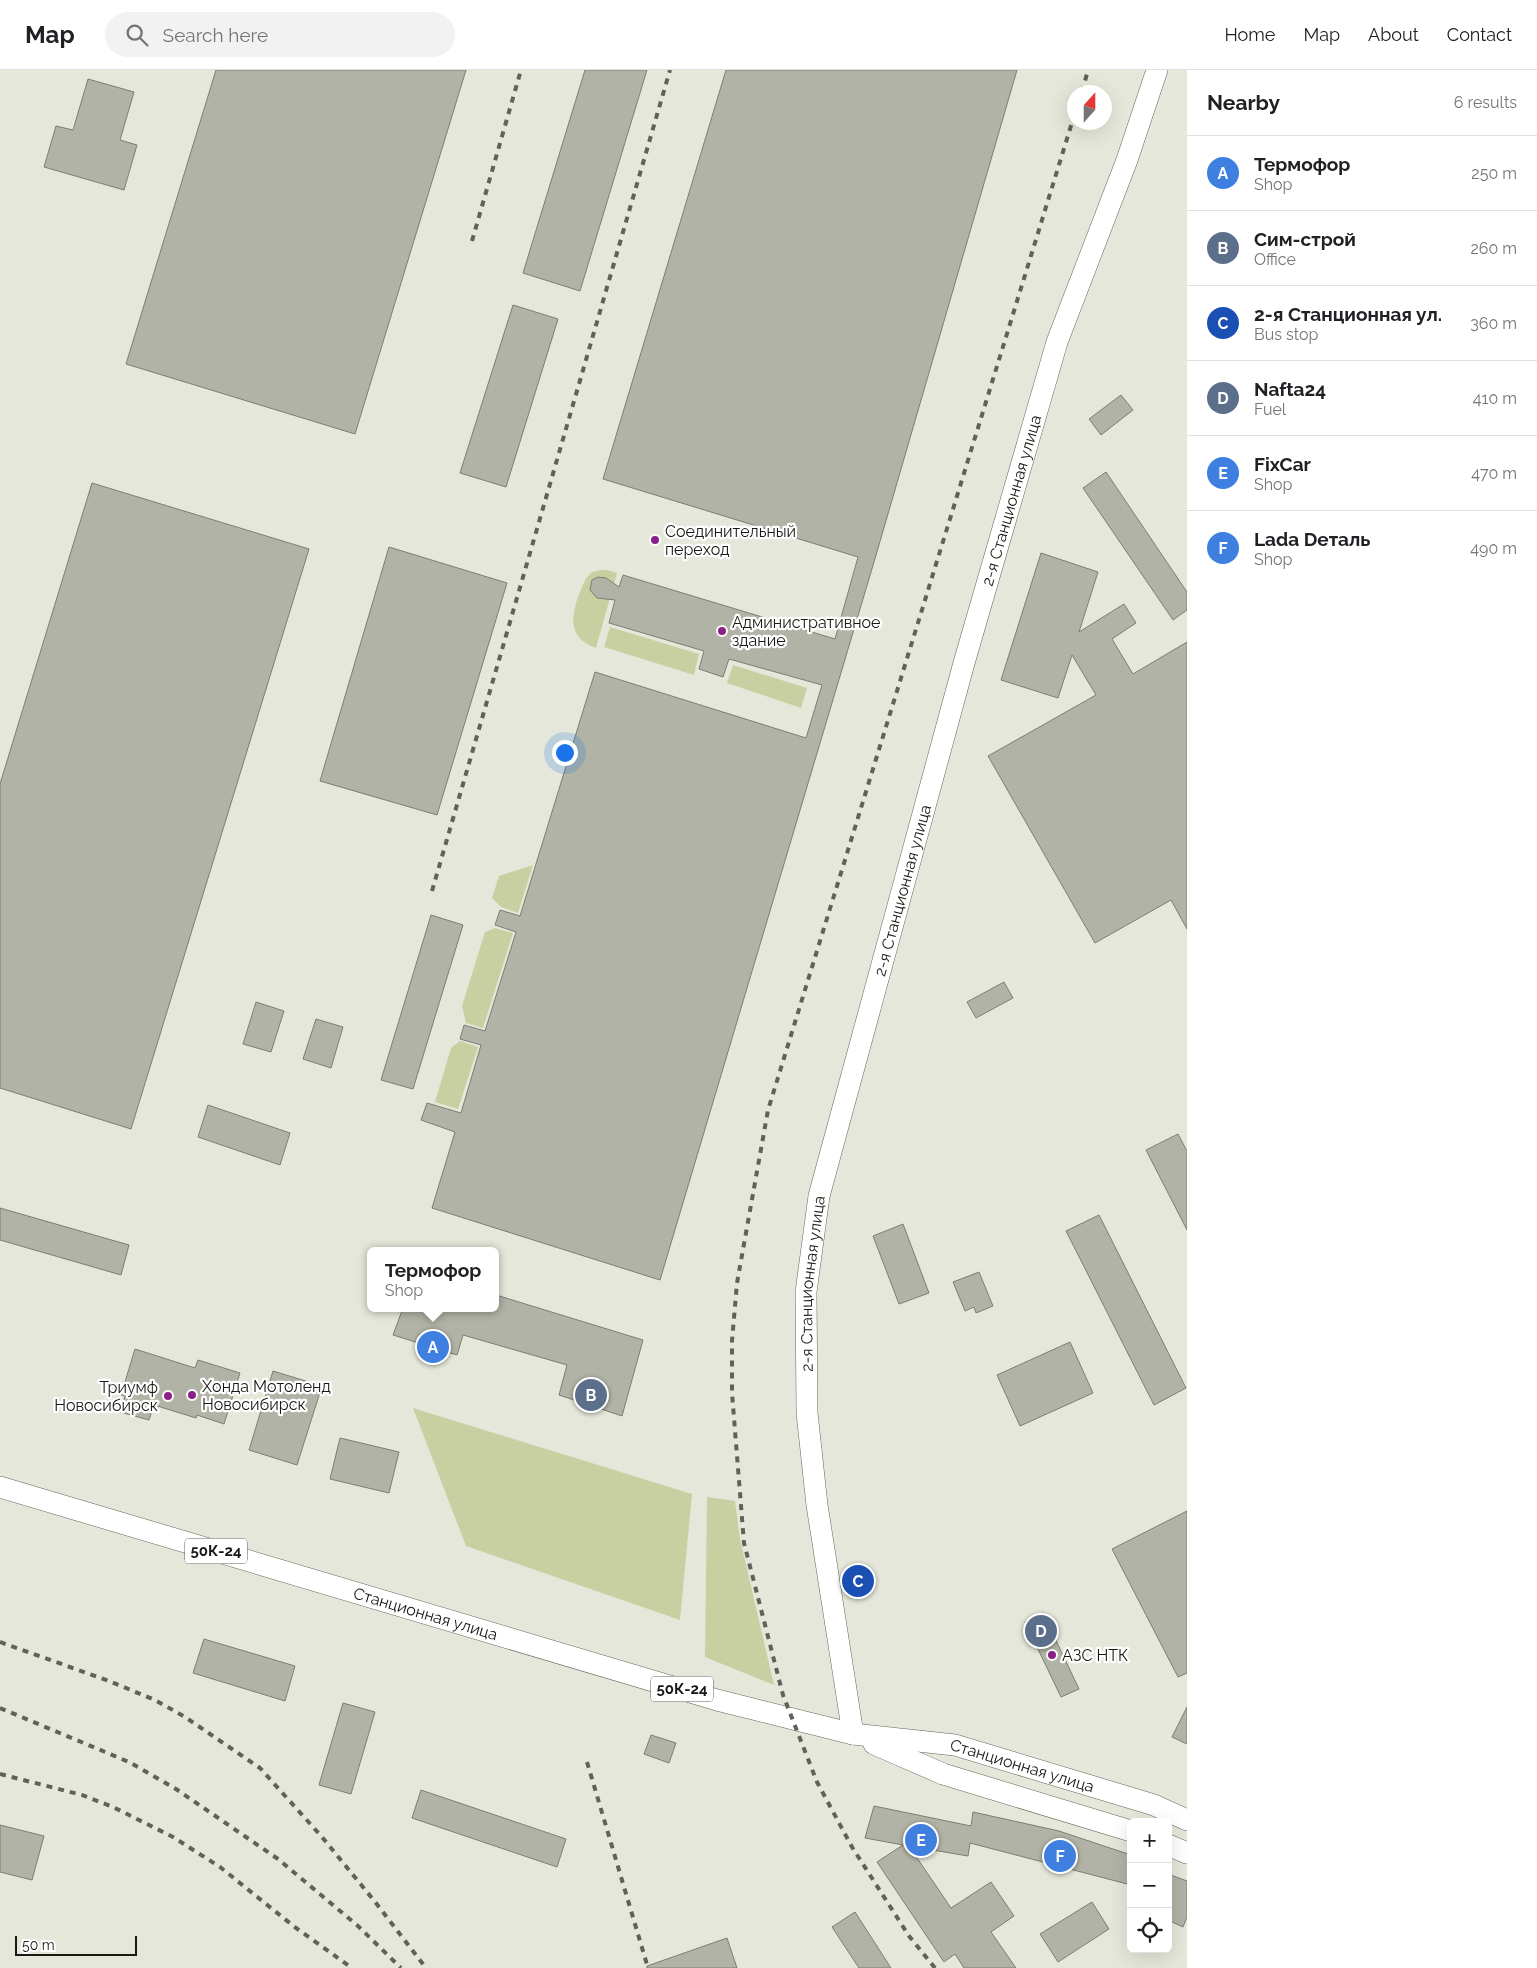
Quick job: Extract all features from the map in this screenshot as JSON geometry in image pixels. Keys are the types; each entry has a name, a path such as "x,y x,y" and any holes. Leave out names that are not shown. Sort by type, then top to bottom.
{"main road":[{"name":"2-я Станционная улица","path":"853,1734 817,1505 807,1412 806,1292 820,1196 964,663 1057,342 1127,160 1157,70"},
{"name":"Станционная улица","path":"0,1487 710,1698 853,1734 954,1745 1154,1806 1187,1820"},
{"name":"Станционная улица","path":"853,1734 943,1774 1127,1830"},
{"path":"1172,1847 1187,1853"}],"green space":[{"path":"607,570 617,573 596,648 581,639 574,628 575,605 587,577 595,571"},
{"path":"610,627 699,654 694,675 604,647"},
{"path":"733,665 807,688 801,708 727,683"},
{"path":"533,865 518,913 501,907 492,898 499,876"},
{"path":"495,928 513,933 483,1028 466,1023 462,1006 485,932"},
{"path":"460,1041 478,1047 458,1109 435,1102 451,1048"},
{"path":"413,1408 692,1494 680,1620 466,1546"},
{"path":"707,1497 735,1501 740,1539 774,1685 705,1657"}],"building":[{"path":"216,70 466,70 355,434 126,364"},
{"path":"585,70 647,70 580,291 523,273"},
{"path":"726,70 1017,70 874,562 660,1280 432,1208 455,1132 421,1120 427,1103 461,1113 481,1045 460,1039 464,1025 485,1031 516,932 495,925 500,910 520,916 595,672 806,738 822,685 729,659 723,677 699,669 704,651 609,623 615,600 597,598 590,590 592,580 598,577 606,578 619,587 623,575 835,639 858,557 603,479"},
{"path":"88,79 134,92 120,140 137,145 124,190 44,167 56,126 73,130"},
{"path":"513,305 558,319 506,487 460,473"},
{"path":"1121,395 1133,410 1101,435 1089,419"},
{"path":"1106,472 1187,592 1187,610 1173,620 1083,488"},
{"path":"92,483 309,549 131,1129 0,1088 0,784"},
{"path":"389,547 507,583 437,815 320,781"},
{"path":"1041,553 1098,572 1079,632 1124,604 1136,623 1112,639 1133,674 1187,642 1187,929 1171,900 1095,943 988,756 1096,695 1072,655 1058,698 1001,680"},
{"path":"431,915 463,925 413,1089 381,1080"},
{"path":"1004,982 1013,998 976,1018 967,1002"},
{"path":"256,1002 284,1011 271,1052 243,1044"},
{"path":"316,1019 343,1027 331,1068 303,1059"},
{"path":"208,1105 290,1133 280,1165 198,1137"},
{"path":"1178,1134 1187,1151 1187,1230 1146,1150"},
{"path":"0,1208 129,1245 121,1275 0,1240"},
{"path":"1099,1215 1186,1388 1154,1405 1066,1231"},
{"path":"903,1224 929,1293 899,1304 873,1236"},
{"path":"979,1272 993,1306 976,1313 974,1307 965,1311 953,1282"},
{"path":"499,1296 643,1340 622,1416 559,1395 567,1365 463,1335 457,1355 393,1335 402,1312 499,1312"},
{"path":"1070,1342 1093,1393 1020,1426 997,1375"},
{"path":"135,1349 195,1368 198,1360 240,1373 224,1424 197,1415 196,1418 154,1405 149,1420 120,1412 125,1396 121,1395"},
{"path":"273,1371 322,1386 297,1465 249,1450"},
{"path":"340,1438 399,1452 389,1493 330,1479"},
{"path":"1187,1511 1187,1673 1178,1677 1112,1549"},
{"name":"АЗС НТК","path":"1043,1613 1079,1689 1061,1697 1025,1622"},
{"path":"204,1639 295,1666 285,1701 193,1673"},
{"path":"343,1703 375,1712 351,1794 319,1785"},
{"path":"1187,1707 1187,1744 1172,1737"},
{"path":"651,1735 676,1743 669,1763 644,1754"},
{"path":"421,1790 566,1839 557,1867 412,1818"},
{"path":"874,1806 971,1826 973,1812 1059,1831 1127,1854 1127,1884 970,1843 968,1856 909,1846 951,1908 991,1882 1014,1916 991,1932 1016,1968 964,1968 955,1954 944,1962 877,1862 903,1845 865,1838"},
{"path":"0,1825 44,1836 32,1880 0,1872"},
{"path":"1172,1875 1187,1881 1187,1917 1183,1927 1172,1922"},
{"path":"1092,1902 1109,1929 1058,1962 1040,1934"},
{"path":"855,1912 891,1968 859,1968 832,1927"},
{"path":"727,1938 737,1968 647,1968 647,1966"}],"railway":[{"path":"472,241 521,70"},
{"path":"432,891 670,70"},
{"path":"1084,85 1088,70"},
{"path":"935,1968 909,1936 852,1847 817,1782 783,1695 744,1543 732,1393 732,1341 737,1283 768,1110 1070,130"},
{"path":"0,1642 109,1681 155,1700 185,1717 260,1768 322,1837 426,1968"},
{"path":"0,1708 129,1762 176,1789 278,1859 358,1926 401,1968"},
{"path":"587,1762 648,1968"},
{"path":"0,1774 82,1795 113,1807 173,1837 220,1867 296,1928 352,1968"}],"place":[{"name":"Соединительный переход","path":"655,540"},
{"name":"Административное здание","path":"722,631"},
{"name":"Термофор","path":"433,1347"},
{"name":"Хонда Мотоленд Новосибирск","path":"192,1395"},
{"name":"Сим-строй","path":"591,1395"},
{"name":"Триумф Новосибирск","path":"168,1396"},
{"name":"2-я Станционная ул.","path":"858,1581"},
{"name":"Nafta24","path":"1041,1631"},
{"name":"АЗС НТК","path":"1052,1655"},
{"name":"FixCar","path":"921,1840"},
{"name":"Lada Dеталь","path":"1060,1856"}]}
